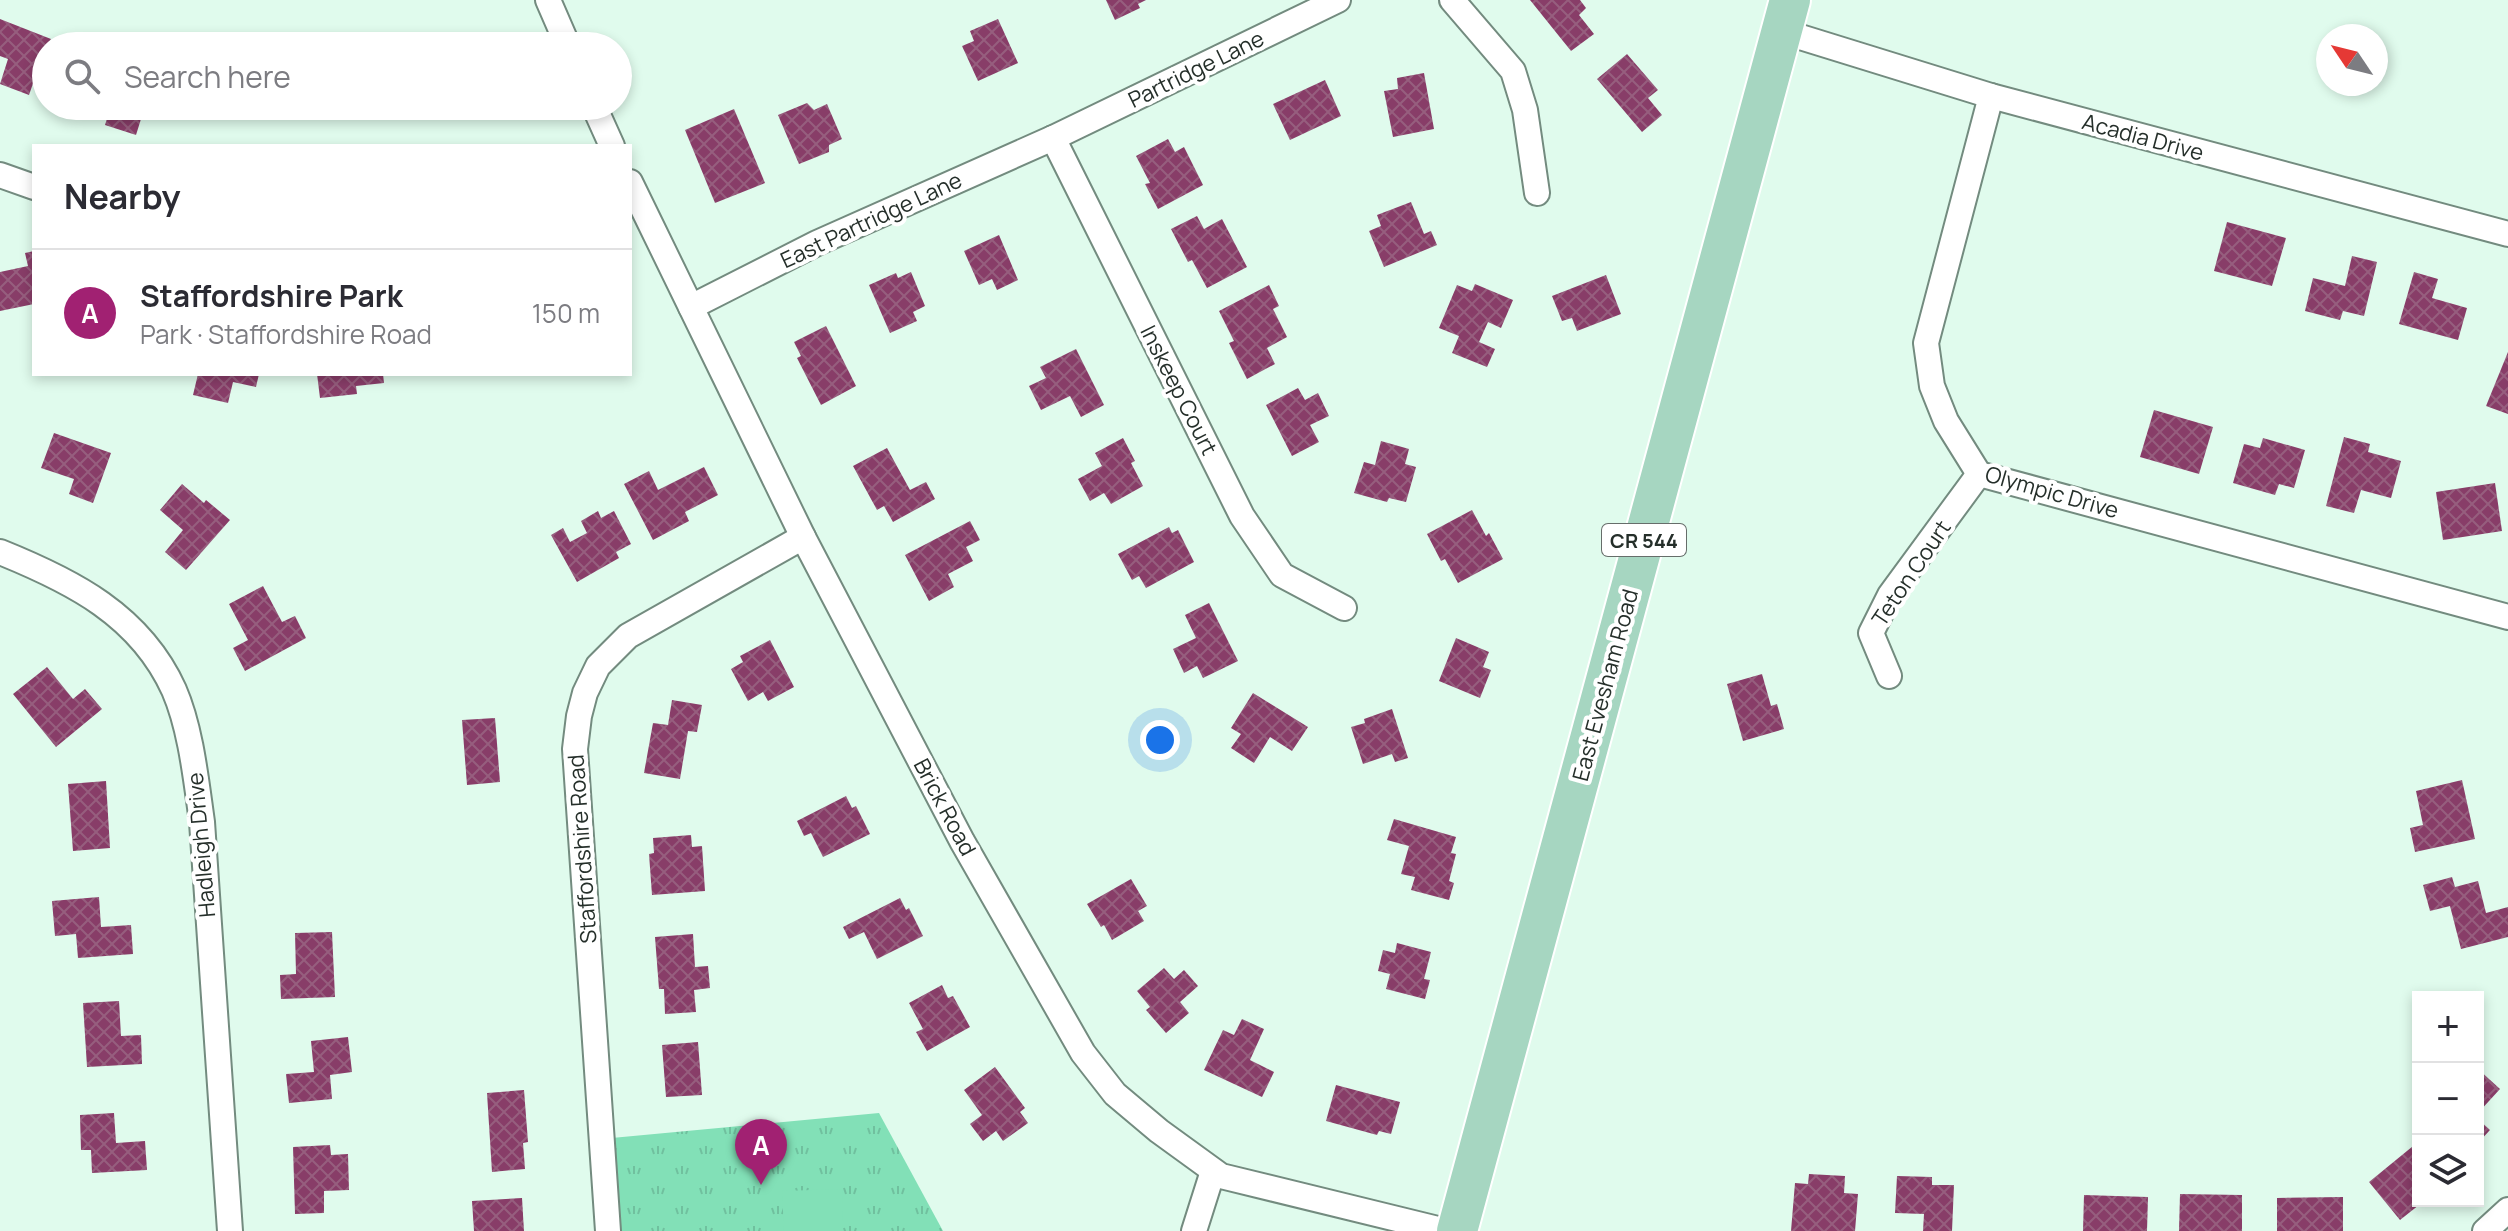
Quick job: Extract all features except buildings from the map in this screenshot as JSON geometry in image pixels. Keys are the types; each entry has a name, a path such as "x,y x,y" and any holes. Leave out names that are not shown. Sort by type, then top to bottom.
{"main road":[{"name":"East Evesham Road","path":"1457,1231 1786,16"}],"street":[{"path":"548,0 562,32"},
{"name":"Partridge Lane","path":"1053,138 1338,0"},
{"path":"1452,0 1513,71 1525,110 1537,193"},
{"name":"Acadia Drive","path":"1786,16 1991,96 2508,234"},
{"name":"Olympic Drive","path":"1991,96 1926,343 1932,386 1946,421 1979,474 2508,617"},
{"path":"600,120 611,144"},
{"name":"East Partridge Lane","path":"691,307 817,243 1053,138"},
{"name":"Inskeep Court","path":"1053,138 1242,516 1282,575 1344,608"},
{"path":"0,175 32,186"},
{"name":"Brick Road","path":"632,186 803,537 962,841 1083,1053 1115,1094 1221,1176 1446,1231"},
{"name":"Teton Court","path":"1889,676 1871,633 1890,595 1979,474"},
{"name":"Staffordshire Road","path":"608,1231 575,749 585,693 598,666 628,636 803,537"},
{"name":"Hadleigh Drive","path":"0,552 53,573 96,599 128,626 145,646 174,691 193,756 202,822 230,1231"},
{"path":"1194,1231 1213,1171"},
{"path":"2485,1231 2508,1210"}],"green space":[{"path":"879,1113 943,1231 608,1231 601,1139"},
{"path":"842,1189 843,1231 784,1231 782,1191"}],"place":[{"name":"Staffordshire Park","path":"761,1185"}]}
